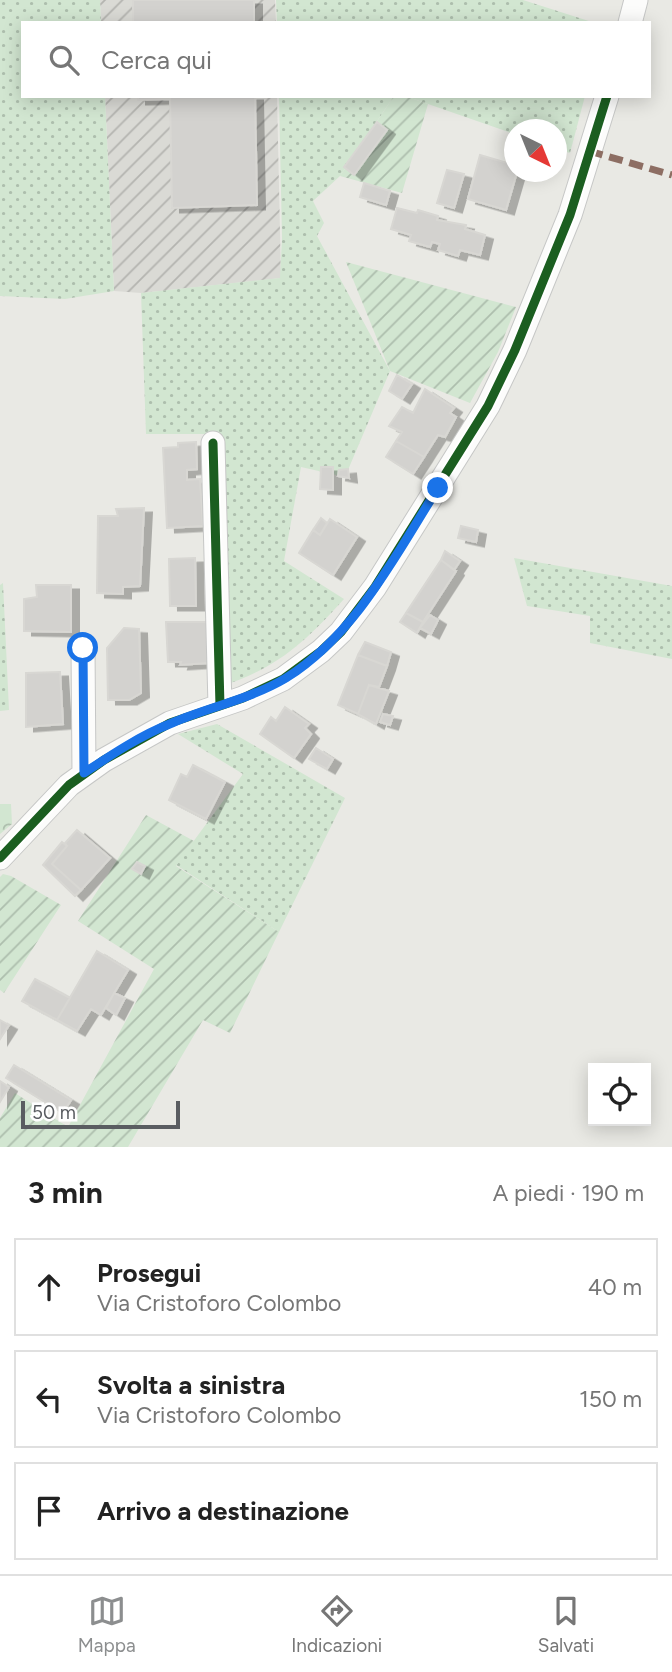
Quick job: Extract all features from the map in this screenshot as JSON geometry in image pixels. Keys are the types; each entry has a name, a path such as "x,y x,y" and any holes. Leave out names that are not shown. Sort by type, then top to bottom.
{"street":[{"path":"631,21 636,0"},
{"path":"0,858 46,808 84,773 170,723 220,706 284,679 341,632 375,587 488,406 515,350 570,215 606,98"},
{"path":"213,443 220,706"},
{"path":"83,648 84,773"}],"shaded area":[{"path":"100,0 275,0 276,21 101,21"},
{"path":"105,98 277,98 281,278 141,293 114,291"}],"green space":[{"path":"0,0 100,0 101,21 21,21 21,98 105,98 114,291 65,299 0,296"},
{"path":"276,0 523,0 589,21 277,21"},
{"path":"279,98 393,98 340,176 313,201 324,223 317,236 390,371 345,477 301,467 284,561 344,599 290,652 242,679 222,686 219,434 146,434 141,293 280,278 282,238"},
{"path":"393,98 411,98 428,104 402,193 340,176"},
{"path":"411,98 584,98 570,153 567,152 567,119 504,119 504,131"},
{"path":"346,262 516,307 498,352 470,403 390,371"},
{"path":"514,558 672,586 672,659 590,643 590,616 527,606"},
{"path":"3,583 9,710 0,711 0,585"},
{"path":"217,724 345,798 279,932 176,865 243,774 178,734"},
{"path":"0,804 11,804 12,824 0,834"},
{"path":"146,815 194,841 176,866 279,932 230,1033 203,1020 128,1147 0,1147 0,1118 15,1093 68,1127 154,969 78,921"},
{"path":"3,874 61,905 4,993 0,990 0,877"}],"building":[{"path":"133,0 254,0 254,21 133,21"},
{"path":"138,98 170,98 170,99"},
{"path":"170,98 255,98 257,205 172,208"},
{"path":"377,122 387,130 354,175 344,167"},
{"path":"480,155 504,162 504,182 514,182 506,210 468,199"},
{"path":"447,170 464,174 454,208 437,203"},
{"path":"364,183 390,191 386,205 360,197"},
{"path":"397,208 438,216 437,220 466,225 465,229 485,235 480,255 460,250 458,256 438,250 440,244 432,242 430,247 409,241 411,235 391,229"},
{"path":"397,375 412,384 402,399 389,391"},
{"path":"425,389 454,408 450,413 456,417 445,437 438,435 424,457 396,441 402,432 389,426 402,407 413,413"},
{"path":"396,441 424,457 413,474 386,457"},
{"path":"196,442 197,469 187,470 187,480 200,479 203,526 167,528 163,448 178,447 178,443"},
{"path":"321,467 333,467 333,490 320,489"},
{"path":"348,469 349,478 338,476 339,470"},
{"path":"144,508 140,586 123,587 123,594 97,593 98,516 118,516 116,509"},
{"path":"321,518 327,523 320,535 313,530"},
{"path":"330,519 357,537 333,575 299,553 313,530 320,535"},
{"path":"461,526 478,530 476,542 458,538"},
{"path":"445,551 460,561 454,570 441,560"},
{"path":"195,558 196,606 170,606 169,559"},
{"path":"441,560 456,571 423,622 406,613"},
{"path":"36,585 71,585 71,632 24,631 24,599 37,597"},
{"path":"406,613 423,622 417,633 400,622"},
{"path":"430,615 438,620 431,634 420,628"},
{"path":"166,622 207,622 208,663 180,665 181,662 168,662"},
{"path":"124,628 139,629 141,693 129,700 108,700 107,648"},
{"path":"365,642 391,652 387,666 358,655"},
{"path":"358,655 387,666 379,687 369,685 358,714 338,705"},
{"path":"60,672 63,724 26,727 26,673"},
{"path":"369,685 389,691 376,724 358,714"},
{"path":"285,707 309,724 305,728 311,734 294,758 260,734 271,717 276,721"},
{"path":"383,714 393,716 390,725 380,722"},
{"path":"316,748 333,759 327,769 309,759"},
{"path":"193,765 225,782 206,819 169,800 181,774 187,777"},
{"path":"77,830 110,858 81,890 52,864"},
{"path":"62,842 67,846 52,864 81,890 75,896 43,865"},
{"path":"137,862 145,866 141,874 132,869"},
{"path":"97,951 128,970 101,1015 91,1009 77,1031 57,1020"},
{"path":"35,979 70,998 57,1020 22,1001"},
{"path":"114,993 125,998 116,1015 106,1008"},
{"path":"0,1020 9,1025 0,1039"},
{"path":"14,1065 71,1100 63,1113 6,1078"},
{"path":"0,1081 9,1087 0,1102"}],"marked path":[{"path":"589,151 672,175"}],"cycle path":[{"path":"0,858 69,785 104,760 170,723 243,698 283,679 321,651 341,632 375,587 488,406 515,350 570,215 606,98"},
{"path":"213,443 220,706"}],"route":[{"path":"83,648 84,773 170,723 243,698 284,679 300,668 341,632 375,587 438,488"}]}
